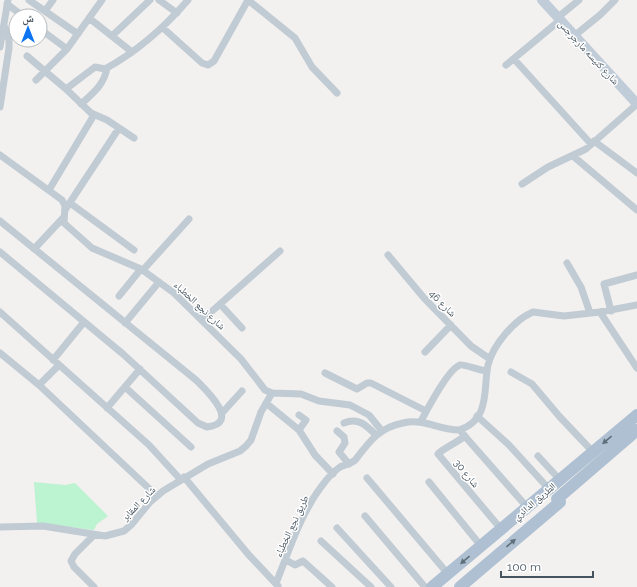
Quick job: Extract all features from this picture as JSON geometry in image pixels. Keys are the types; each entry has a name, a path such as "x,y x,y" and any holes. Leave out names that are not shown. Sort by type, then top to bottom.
{"main road":[{"name":"الطريق الدائري","path":"432,587 637,415"},
{"name":"الطريق الدائري","path":"460,587 560,502 557,499 637,430"},
{"path":"479,548 488,563"}],"street":[{"path":"29,0 41,8"},
{"path":"47,8 54,0"},
{"path":"36,80 67,49 102,0"},
{"path":"113,35 150,0"},
{"path":"159,0 177,13"},
{"path":"66,89 95,67 107,68 132,52 163,28 188,0"},
{"path":"163,28 202,63 208,65 214,61 248,0 295,38 312,67 337,93"},
{"name":"شارع كنيسه مارجرجس","path":"542,0 637,104"},
{"path":"506,65 579,0"},
{"path":"574,36 600,15 615,0"},
{"path":"0,47 8,2"},
{"path":"48,13 78,34"},
{"path":"89,18 113,35 132,52"},
{"path":"0,107 9,48 9,40 4,25"},
{"path":"48,35 67,49"},
{"path":"27,56 94,115 101,117 134,138"},
{"path":"514,59 593,142 637,173"},
{"path":"81,104 100,86 105,77 107,68"},
{"path":"522,184 548,167 573,156 593,142 637,104"},
{"path":"49,190 94,115"},
{"path":"65,210 119,128"},
{"path":"0,155 62,200 65,210 64,218 34,248"},
{"path":"573,156 636,208"},
{"path":"70,203 134,250"},
{"name":"شارع نجع الخطباء","path":"64,218 67,226 92,248 142,270 174,293 240,359 259,384 272,393"},
{"path":"119,296 189,219"},
{"path":"0,221 196,380 218,404 222,413 222,418 219,423 214,426 203,426 140,369 0,252"},
{"path":"202,320 280,251"},
{"name":"شارع 46","path":"388,255 424,298 477,351 490,359"},
{"path":"567,263 581,287 590,313"},
{"path":"611,310 604,284 637,274"},
{"path":"125,323 159,282"},
{"path":"220,304 242,328"},
{"path":"527,508 459,430 466,427 477,416 484,404 487,371 490,359 505,335 515,324 533,312 564,316 600,312 637,305"},
{"path":"0,312 149,445 182,478 248,554 278,585"},
{"path":"600,312 637,368"},
{"path":"39,385 84,322"},
{"path":"425,352 451,325"},
{"path":"0,353 39,385 157,496"},
{"path":"421,421 449,376 460,365 487,371"},
{"path":"107,408 140,369"},
{"path":"511,372 532,384 559,416 593,452"},
{"path":"325,373 357,389 367,383 371,383 426,411"},
{"path":"125,387 192,447"},
{"path":"222,413 242,392"},
{"path":"272,393 301,394 319,401 350,405 369,415 379,433"},
{"name":"شارع المقابر","path":"0,527 43,526 105,536 124,531 157,496 182,478 220,458 240,451 246,446 251,440 266,403 272,393"},
{"path":"266,403 299,430 315,455 332,474"},
{"path":"299,430 306,420 300,415"},
{"path":"477,416 509,445 549,489"},
{"path":"344,423 349,421 359,421 379,433"},
{"name":"طريق نجع الخطباء","path":"278,585 286,560 309,505 332,474 339,468 356,459 367,443 379,433 401,423 421,421 459,430"},
{"path":"337,431 344,437 345,443 339,452 349,464"},
{"name":"شارع 30","path":"465,436 438,454 501,529"},
{"path":"538,456 560,480"},
{"path":"368,478 448,574"},
{"path":"429,482 479,548"},
{"path":"365,516 425,587"},
{"path":"337,528 391,587"},
{"path":"94,535 75,554 71,561 74,567 94,587"},
{"path":"322,541 371,587"},
{"path":"286,560 295,565 303,561 332,587"}],"green space":[{"path":"34,482 65,485 75,483 108,516 97,524 94,530 37,523"}]}
